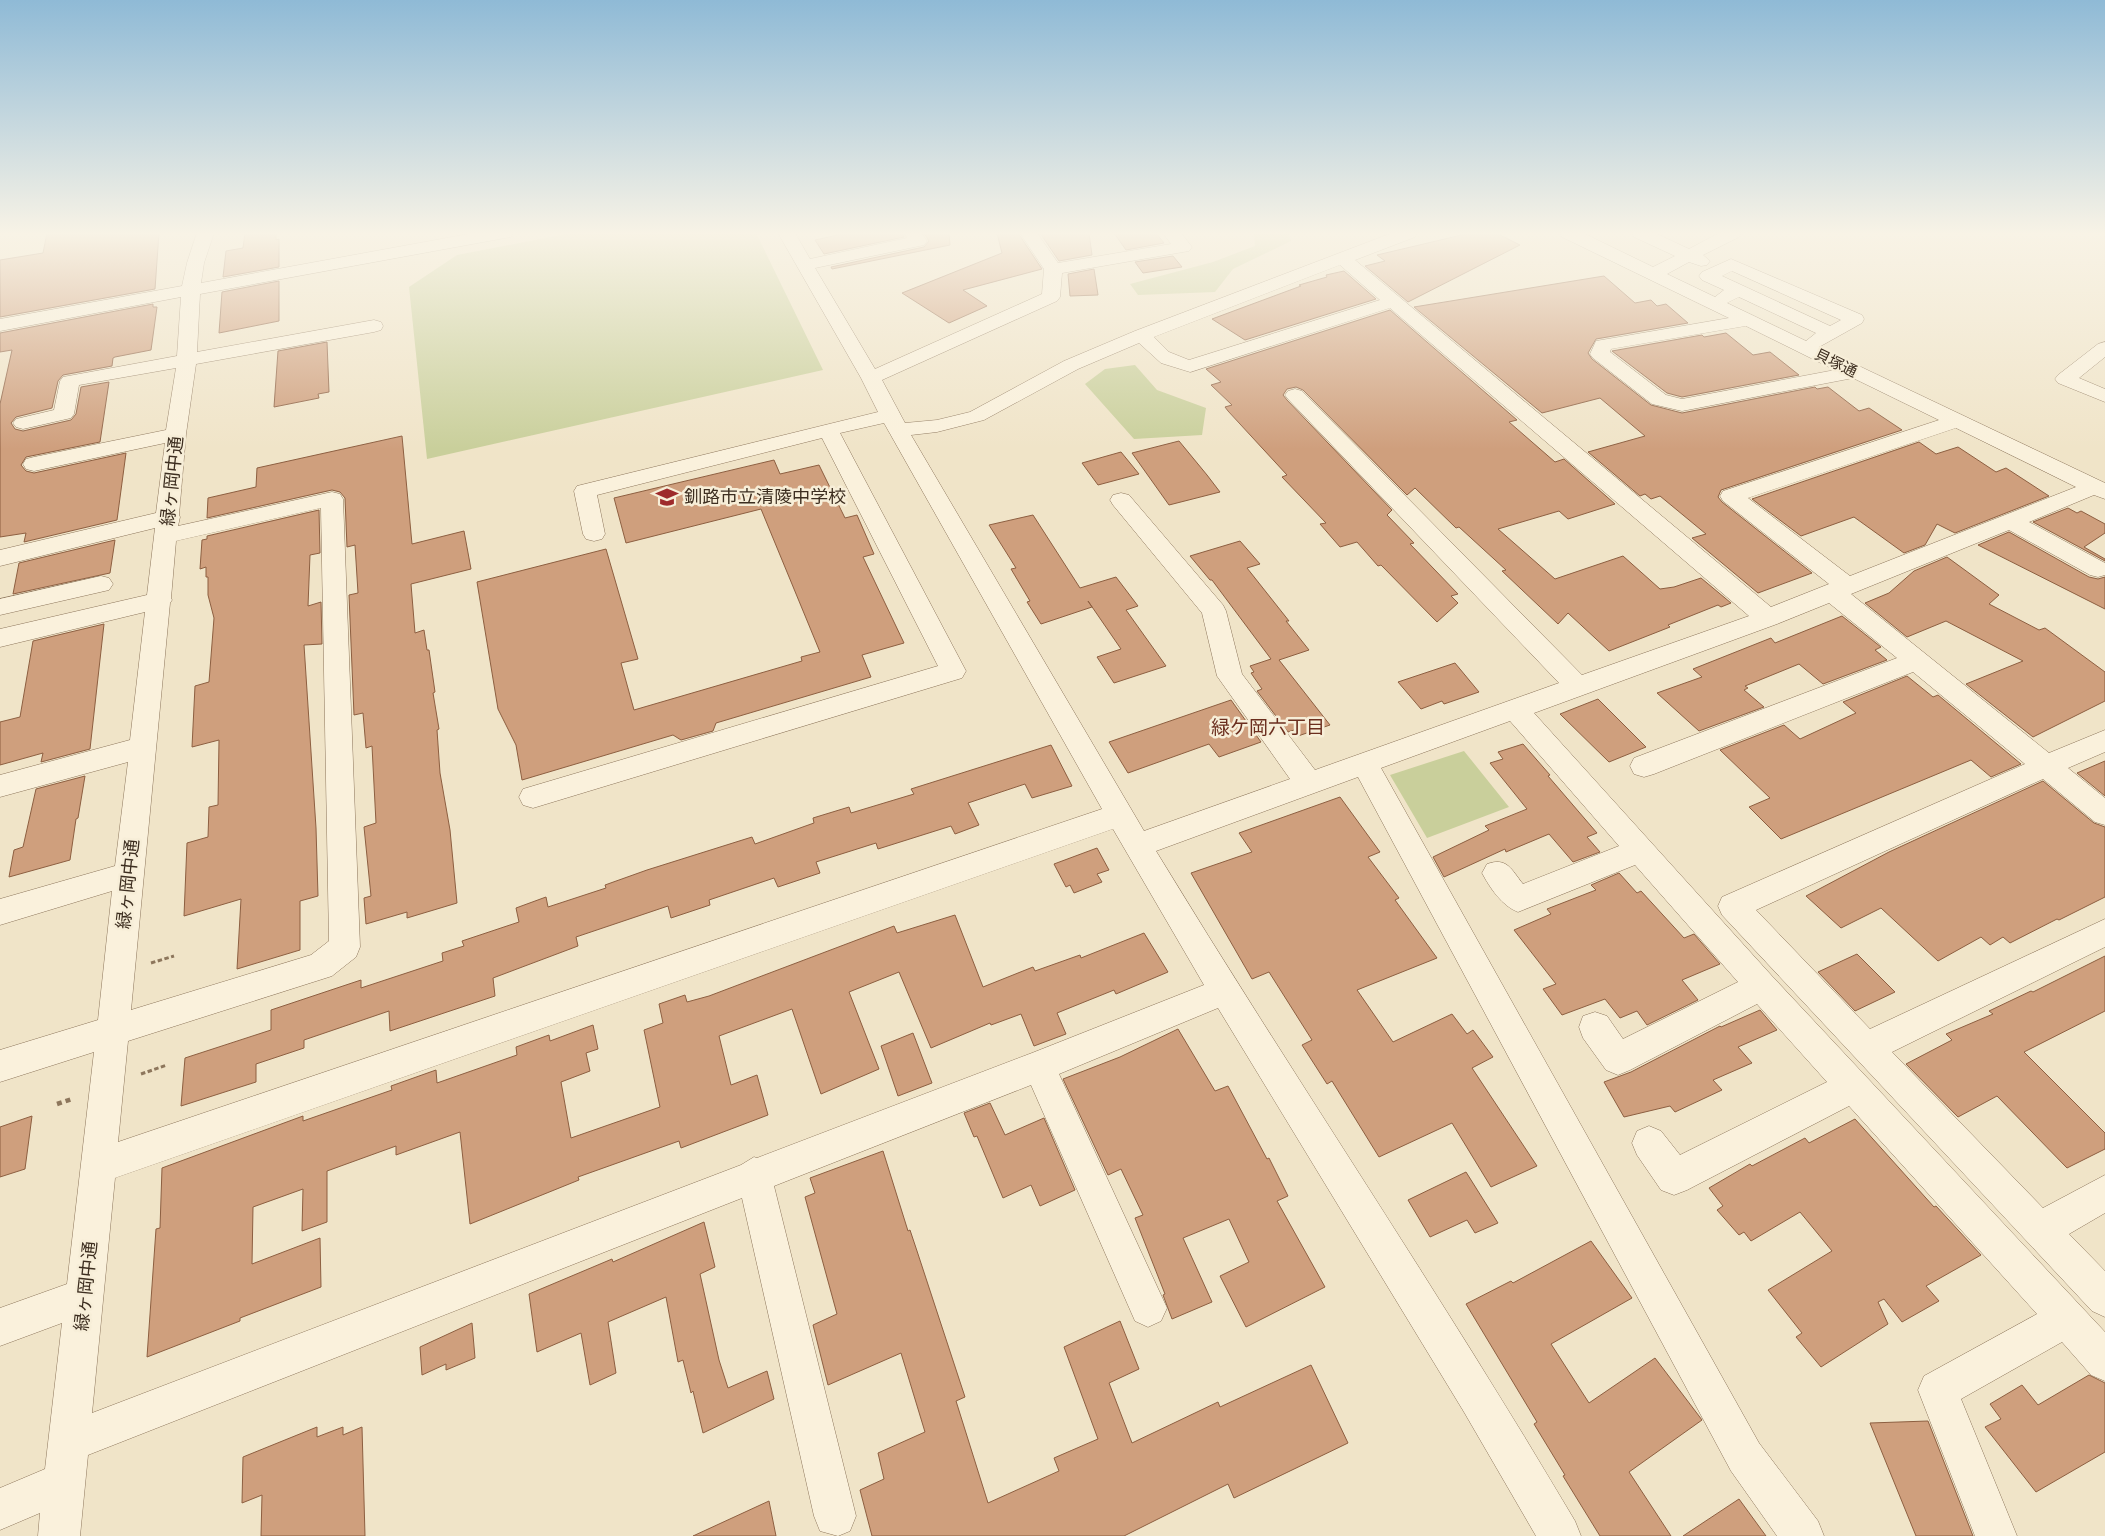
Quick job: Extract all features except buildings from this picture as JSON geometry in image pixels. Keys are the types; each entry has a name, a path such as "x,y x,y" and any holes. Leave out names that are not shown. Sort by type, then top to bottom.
{"street":[{"path":"0,325 111,305"},
{"name":"緑ヶ岡中通","path":"59,1536 168,526 176,434 187,360 190,305"},
{"path":"828,305 1118,815 1138,845 1224,991 1514,1455 1560,1536"},
{"path":"871,378 1034,305"},
{"path":"594,534 586,491 828,430 894,423 937,426 977,416 1071,365 1221,305"},
{"path":"1142,335 1162,356 1178,364 1190,366 1384,305"},
{"path":"1395,305 1768,618"},
{"name":"貝塚通","path":"1716,305 2100,490"},
{"path":"1771,305 1831,333"},
{"path":"1805,348 1855,319 1823,305"},
{"path":"1748,320 1603,345 1600,354 1659,400 1682,406 1854,372"},
{"path":"23,422 64,414 70,381 374,326"},
{"path":"2105,348 2065,379 2105,396"},
{"path":"1295,395 1577,686"},
{"path":"1956,420 1731,496 1840,590 1916,661 2105,814"},
{"path":"533,796 953,671 828,430"},
{"path":"34,464 176,434"},
{"path":"1138,845 1768,618 2011,521 2100,490"},
{"path":"0,558 168,526 332,499 345,947 321,966 0,1066"},
{"path":"1122,500 1214,610 1230,676 1309,783"},
{"path":"2011,521 2098,569"},
{"path":"0,608 101,584"},
{"path":"0,638 160,600"},
{"path":"1644,766 1916,661"},
{"path":"1515,709 1762,986 2105,1361"},
{"path":"2105,740 1734,906 1866,1048 2041,1228 2105,1298"},
{"path":"0,786 143,747"},
{"path":"1364,763 1745,1457 1803,1536"},
{"path":"98,1166 1118,815"},
{"path":"1497,873 1518,899 1640,850"},
{"path":"0,912 129,874"},
{"path":"1866,1048 2105,932"},
{"path":"1595,1027 1618,1058 1762,986"},
{"path":"69,1442 754,1175 1040,1066 1224,991"},
{"path":"1040,1066 1148,1308"},
{"path":"1649,1143 1674,1177 1854,1086"},
{"path":"754,1175 835,1516"},
{"path":"2041,1228 2105,1193"},
{"path":"0,1327 85,1296"},
{"path":"1996,1536 1938,1390 2066,1319"},
{"path":"0,1510 65,1482"}],"green space":[{"path":"411,305 791,305 823,370 427,459"},
{"path":"1135,365 1157,390 1206,408 1202,435 1134,439 1085,384 1105,369"},
{"path":"1464,751 1509,807 1427,838 1390,775"}],"place":[{"name":"釧路市立清陵中学校","path":"667,497"}],"district":[{"name":"緑ケ岡六丁目","path":"1268,727"}]}
